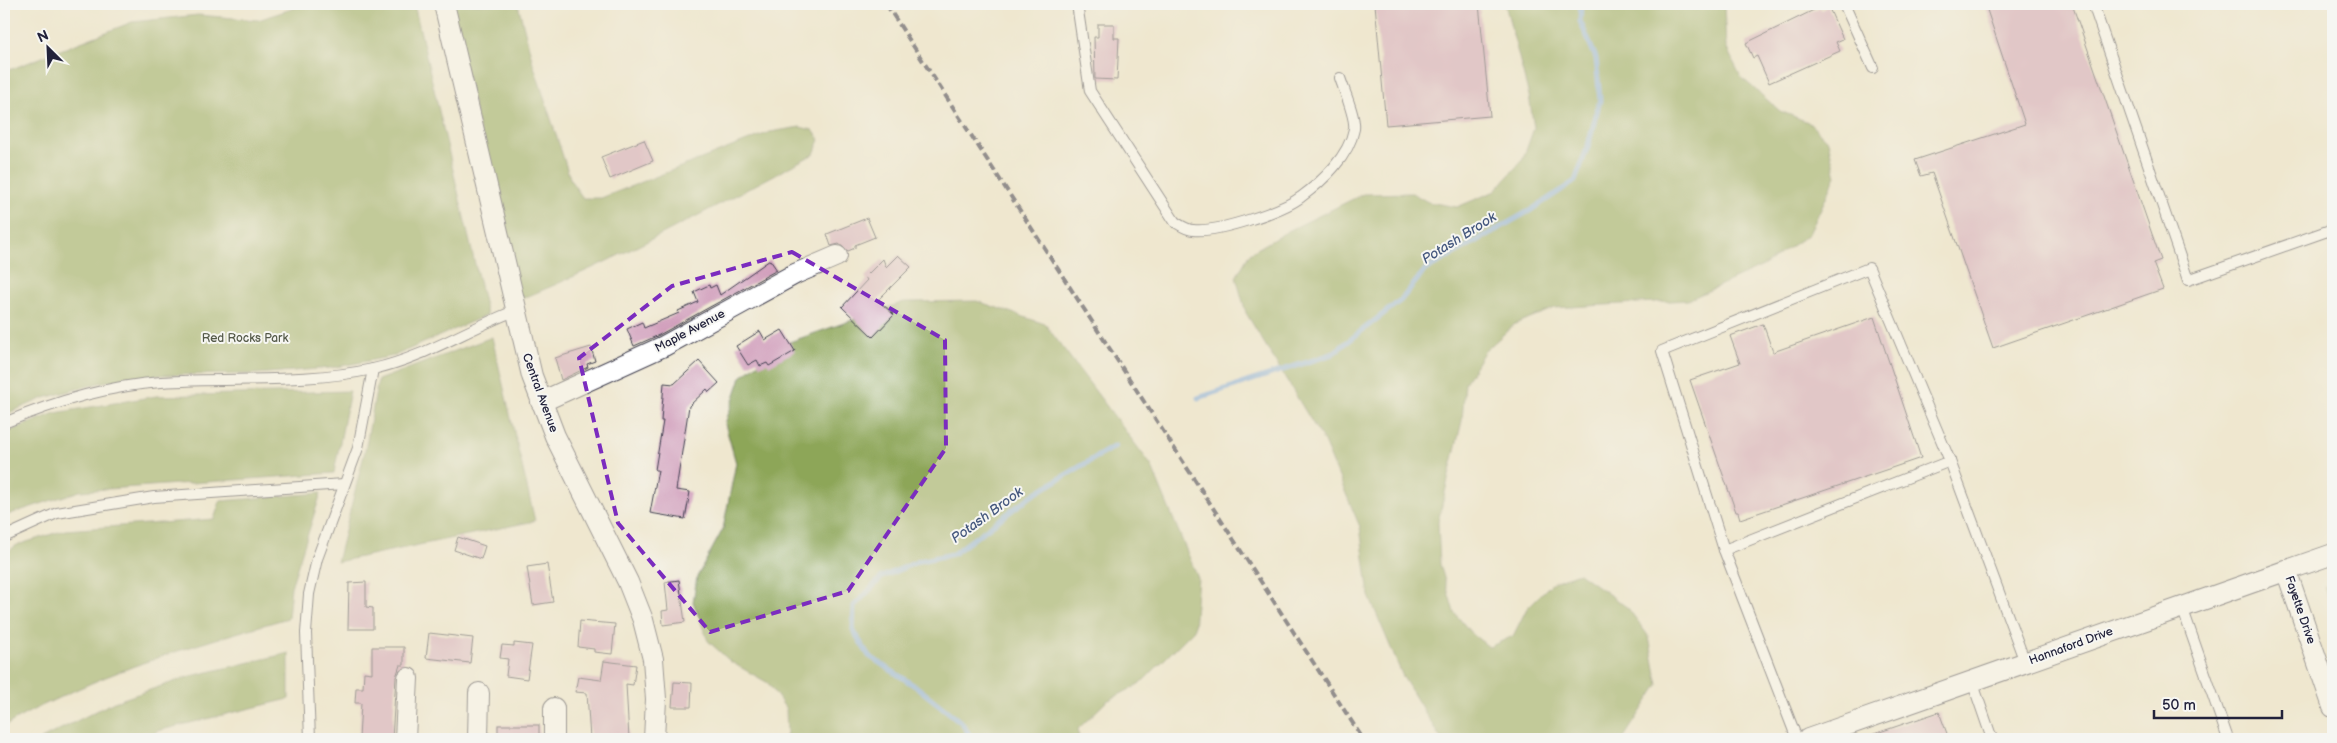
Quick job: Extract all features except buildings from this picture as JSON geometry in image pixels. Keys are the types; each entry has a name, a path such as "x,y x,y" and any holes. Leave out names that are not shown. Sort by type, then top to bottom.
{"street":[{"name":"Central Avenue","path":"444,4 532,376 555,436 628,582 643,620 653,659 656,699 654,739"},
{"name":"Maple Avenue","path":"541,402 664,346 795,274 837,256"},
{"name":"Hannaford Drive","path":"1808,739 2333,554"},
{"name":"Fayette Drive","path":"2286,570 2333,707"},
{"path":"405,739 408,678"},
{"path":"478,739 479,693"},
{"path":"554,708 554,739"}],"lane":[{"path":"1077,4 1090,91 1175,222 1192,230 1222,228 1262,216 1300,198 1330,170 1350,145 1354,126 1340,78"},
{"path":"1844,4 1873,68"},
{"path":"2093,4 2188,280 2333,229"},
{"path":"1797,739 1724,550 1662,351 1868,268 1950,461 2026,662"},
{"path":"4,423 60,402 132,385 162,382 254,381 329,375 373,369 402,361 517,310"},
{"path":"310,739 306,633 309,594 317,559 358,448 373,369"},
{"path":"1724,550 1950,461"},
{"path":"4,537 57,513 154,496 344,484"},
{"path":"2182,607 2228,739"},
{"path":"1972,681 1992,739"}],"highlighted area":[{"path":"792,252 945,340 946,448 848,591 710,632 618,523 579,358 672,286"}],"green space":[{"name":"Red Rocks Park","path":"306,4 414,4 487,315 394,356 331,368 255,374 161,375 103,382 44,398 4,415 4,72 132,22 198,15 258,20"},
{"path":"450,4 518,4 533,63 571,181 583,198 601,198 770,132 800,127 813,130 820,140 814,154 705,212 594,267 519,300"},
{"path":"1505,4 1724,4 1726,47 1741,77 1780,111 1808,122 1828,141 1836,176 1809,234 1763,266 1688,300 1555,308 1515,324 1484,352 1465,383 1462,421 1438,522 1440,564 1454,612 1471,633 1489,647 1513,636 1527,608 1553,582 1579,573 1628,608 1649,637 1658,685 1623,739 1441,739 1403,677 1369,596 1360,527 1324,442 1246,313 1236,277 1250,253 1288,231 1363,194 1412,193 1428,202 1457,207 1495,191 1523,159 1534,128 1529,96"},
{"path":"977,301 1045,324 1151,465 1198,578 1194,630 1140,684 1107,701 1078,729 1079,739 784,739 787,734 786,709 768,683 731,662 708,641 693,602 697,577 723,529 736,463 725,424 741,377 781,345 904,302"},
{"path":"492,337 535,521 337,562 365,451 378,380"},
{"path":"350,391 334,473 80,491 4,516 4,433 55,413 156,396"},
{"path":"321,493 291,587 288,618 147,661 41,706 4,727 4,554 17,545 65,530 214,519 220,501"},
{"path":"2333,584 2333,612 2325,587"},
{"path":"289,653 289,699 157,731 148,739 41,739 114,702 191,676"}],"waterway":[{"name":"Potash Brook","path":"1198,398 1332,354 1401,300 1425,270 1531,210 1575,181 1588,146 1600,100 1596,58 1580,21 1581,4"},
{"name":"Potash Brook","path":"972,739 962,723 918,688 869,656 853,630 854,606 882,577 919,561 953,554 1034,494 1115,446"}],"railway":[{"path":"886,4 1363,739"}]}
